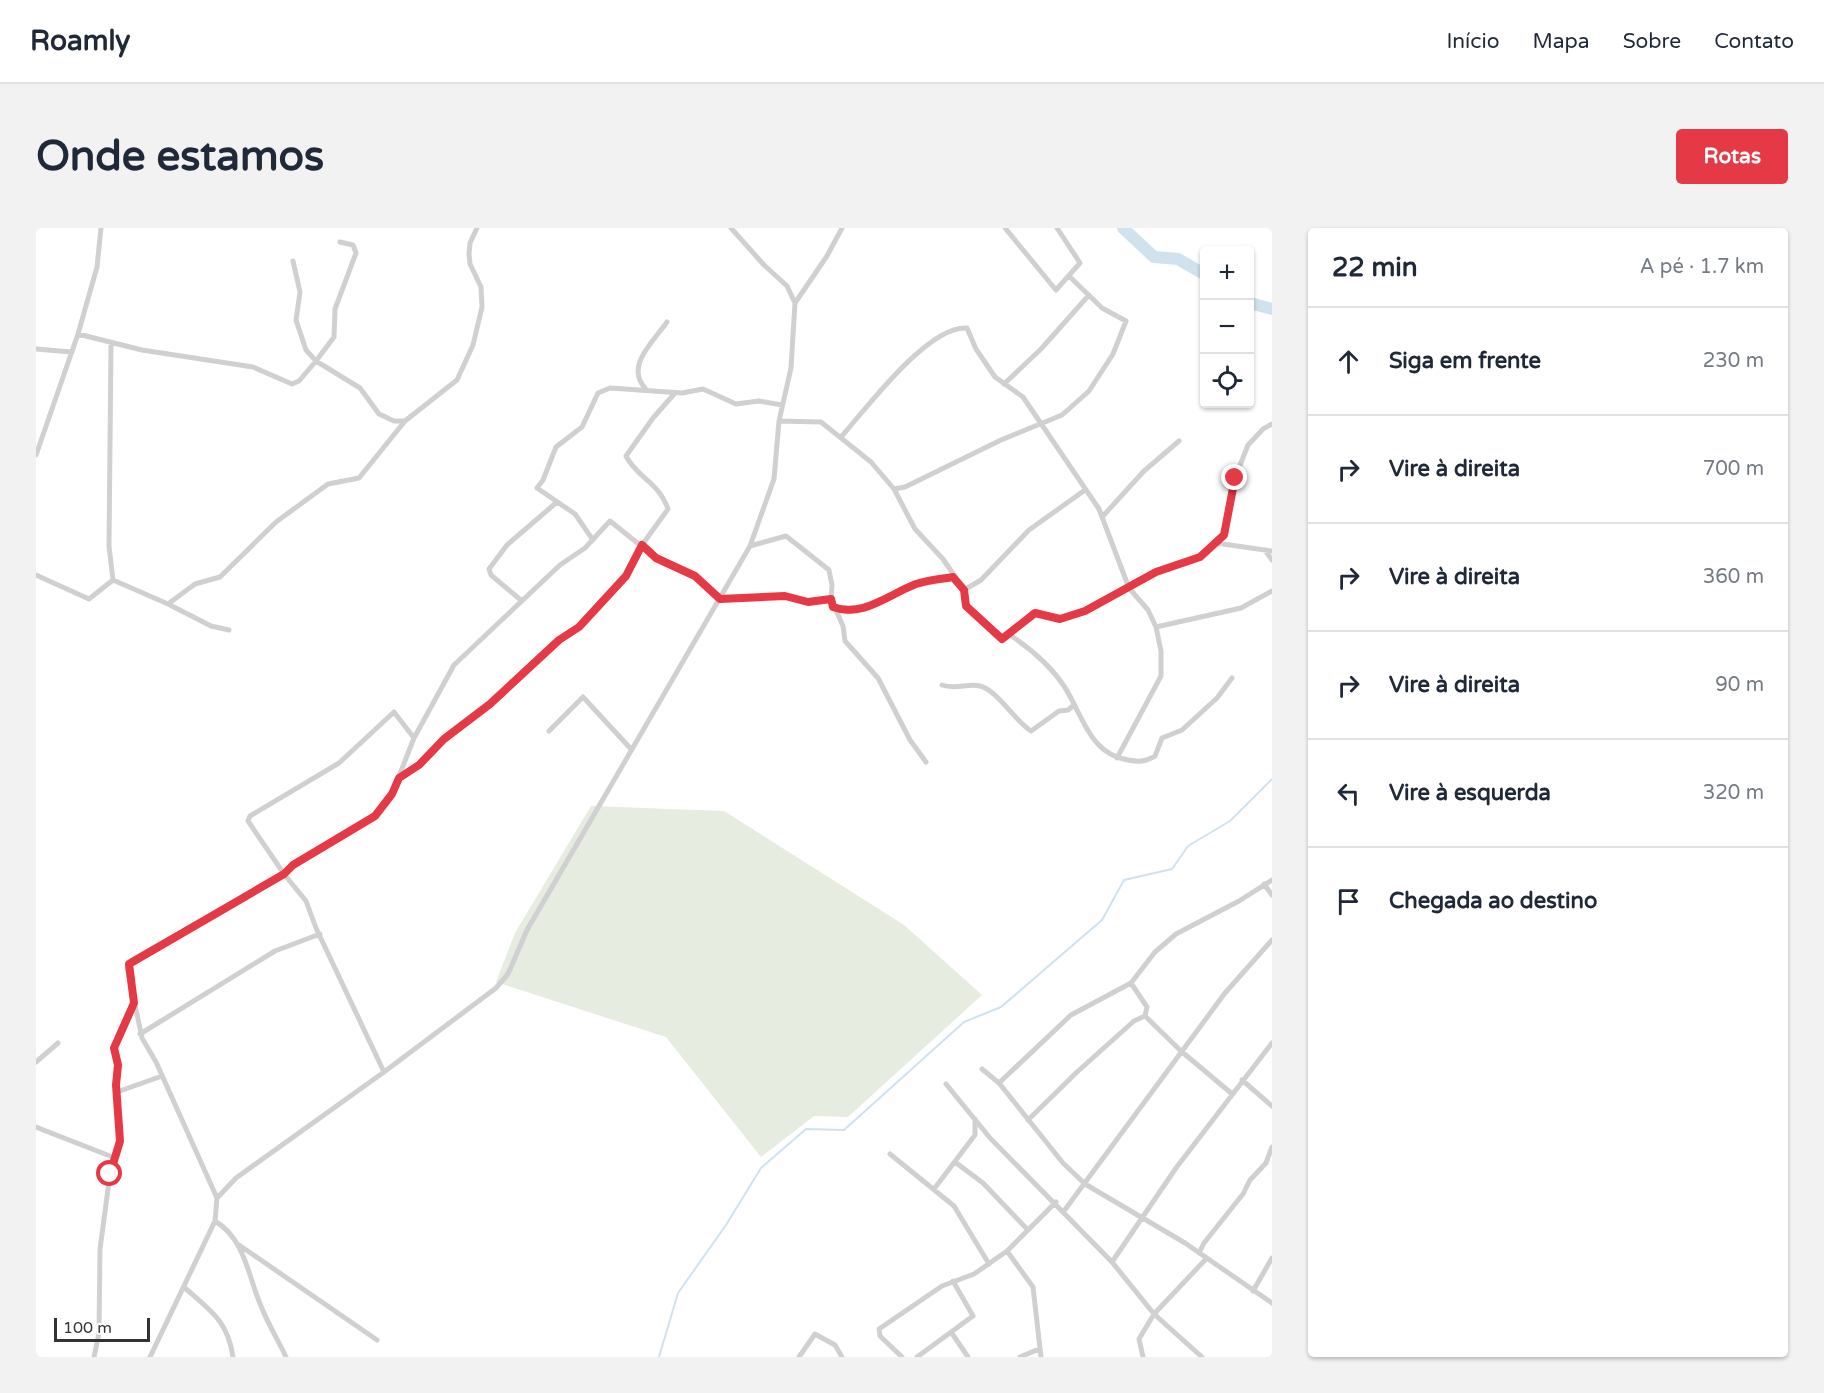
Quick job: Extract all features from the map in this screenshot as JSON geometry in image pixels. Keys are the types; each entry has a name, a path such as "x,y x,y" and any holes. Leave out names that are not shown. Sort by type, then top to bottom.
{"street":[{"path":"36,455 78,334 99,261 101,228"},
{"path":"168,604 195,584 220,577 276,522 328,484 359,478 405,421 457,380 473,345 482,307 479,280 470,264 469,254 470,243 477,228"},
{"path":"150,1357 185,1288 215,1221 218,1198 226,1187 257,1162 384,1072 504,979 527,930 601,805 630,749 750,546 774,478 779,421 791,368 795,303 787,286 764,265 731,228"},
{"path":"795,303 828,256 842,228"},
{"path":"1005,228 1053,288 1058,289 1080,263 1057,228"},
{"path":"78,334 111,343 253,367 292,384 316,361 334,334 335,309 357,253 353,245 340,242"},
{"path":"294,261 300,288 295,313 298,333 306,350 316,361 360,388 379,414 394,421 405,421"},
{"path":"894,489 905,487 1062,415 1082,399 1113,354 1126,323 1089,295 1070,277"},
{"path":"1004,384 1041,349 1089,295"},
{"path":"645,388 638,381 637,365 667,322"},
{"path":"841,437 917,351 951,330 967,328 976,349 995,377 1023,397 1103,516 1130,588 1148,610 1156,627 1161,651 1161,676 1117,758"},
{"path":"111,343 109,546 113,580"},
{"path":"36,349 72,352"},
{"path":"593,540 574,514 537,488 543,480 556,447 582,427 598,393 610,388 645,388 675,393 703,389 736,404 759,401 782,405"},
{"path":"399,778 419,765 444,739 490,704 559,640 579,627 626,576 642,545 668,509 659,490 638,472 626,456 652,418 675,393"},
{"path":"779,421 815,420 841,437 871,462 894,489 911,523 943,559 953,577 964,590 963,601 1002,639 1010,635 1035,613 1057,618 1085,611 1166,567 1200,557 1224,535 1234,485 1248,445 1263,429 1272,424"},
{"path":"1103,516 1144,471 1179,441"},
{"path":"964,590 981,579 1029,530 1085,490"},
{"path":"522,601 490,575 489,569 507,545 557,502"},
{"path":"218,1198 162,1076 140,1034 128,967 132,960 284,874 293,865 375,816 392,794 414,738 454,665 522,601 593,540 610,521 656,558 695,576 720,599 785,596 808,602 831,599"},
{"path":"750,546 781,536 791,540 828,570 832,585 833,607 848,647 878,678 910,740 926,762"},
{"path":"1216,543 1272,551"},
{"path":"1265,550 1272,560"},
{"path":"36,575 90,598 113,580"},
{"path":"833,607 847,612 854,611 889,598 916,584 953,577"},
{"path":"113,580 168,604 211,627 229,630"},
{"path":"1156,627 1241,608 1272,591"},
{"path":"1010,635 1028,647 1047,666 1064,686 1091,737 1109,755 1117,758 1141,762 1155,756 1162,738 1182,730 1217,698 1232,678"},
{"path":"942,685 987,689 1031,731 1059,711 1068,710 1074,705"},
{"path":"549,730 583,697 630,749"},
{"path":"384,1072 306,901 284,874 248,820 250,816 332,769 394,712 414,738"},
{"path":"999,1083 1071,1015 1131,983 1155,952 1176,934 1272,880"},
{"path":"1264,884 1272,895"},
{"path":"140,1034 275,951 320,934"},
{"path":"1064,1211 1225,993 1272,940"},
{"path":"1131,983 1147,1007 1145,1016"},
{"path":"94,1357 99,1333 99,1257 110,1174 116,1158 120,1130 115,1044 134,1003"},
{"path":"1145,1016 1181,1051 1231,1093"},
{"path":"1028,1120 1134,1021 1145,1016"},
{"path":"36,1062 58,1043"},
{"path":"1112,1262 1231,1093 1272,1043"},
{"path":"982,1069 999,1083 1070,1171 1084,1184 1143,1217 1272,1304"},
{"path":"117,1092 162,1076"},
{"path":"1242,1080 1272,1106"},
{"path":"946,1084 1001,1149 1056,1202 1112,1262 1154,1314 1202,1357"},
{"path":"934,1189 975,1135 974,1117"},
{"path":"36,1127 116,1158"},
{"path":"1199,1253 1203,1243 1243,1194 1250,1180 1266,1163 1272,1147"},
{"path":"890,1154 934,1189 957,1211 989,1264"},
{"path":"955,1162 983,1184 1027,1229"},
{"path":"902,1357 880,1336 879,1329 953,1281 974,1274 989,1264 1007,1251 1056,1202"},
{"path":"215,1221 232,1234 239,1245 261,1308 286,1357"},
{"path":"239,1245 377,1340"},
{"path":"1007,1251 1033,1287 1041,1357"},
{"path":"1253,1291 1272,1258"},
{"path":"1143,1357 1139,1340 1154,1314 1206,1259"},
{"path":"917,1357 973,1316 953,1281"},
{"path":"185,1288 222,1323 229,1336 233,1357"},
{"path":"951,1332 968,1357"},
{"path":"799,1357 815,1334 835,1345 842,1357"},
{"path":"1020,1357 1039,1349"}],"shaded area":[{"path":"591,806 724,811 904,925 982,995 848,1117 814,1116 761,1157 666,1037 496,982 515,933"}],"waterway":[{"path":"1123,228 1154,257 1178,259 1200,272"},
{"path":"1254,304 1272,309"},
{"path":"659,1357 678,1293 726,1225 761,1168 806,1129 844,1130 964,1022 1001,1007 1102,920 1124,880 1172,869 1188,846 1230,821 1272,779"}],"route":[{"path":"110,1174 120,1141 116,1085 118,1060 114,1048 134,1003 128,967 132,960 284,874 293,865 375,816 392,794 399,778 412,771 438,748 444,739 490,704 502,690 559,640 579,627 599,602 626,576 642,545 656,558 701,580 720,599 785,596 802,602 831,599 833,607 847,612 889,598 916,584 953,577 964,590 963,601 966,606 1002,639 1010,635 1035,613 1060,619 1085,611 1166,567 1193,561 1200,557 1224,535 1228,524 1235,478"}]}
